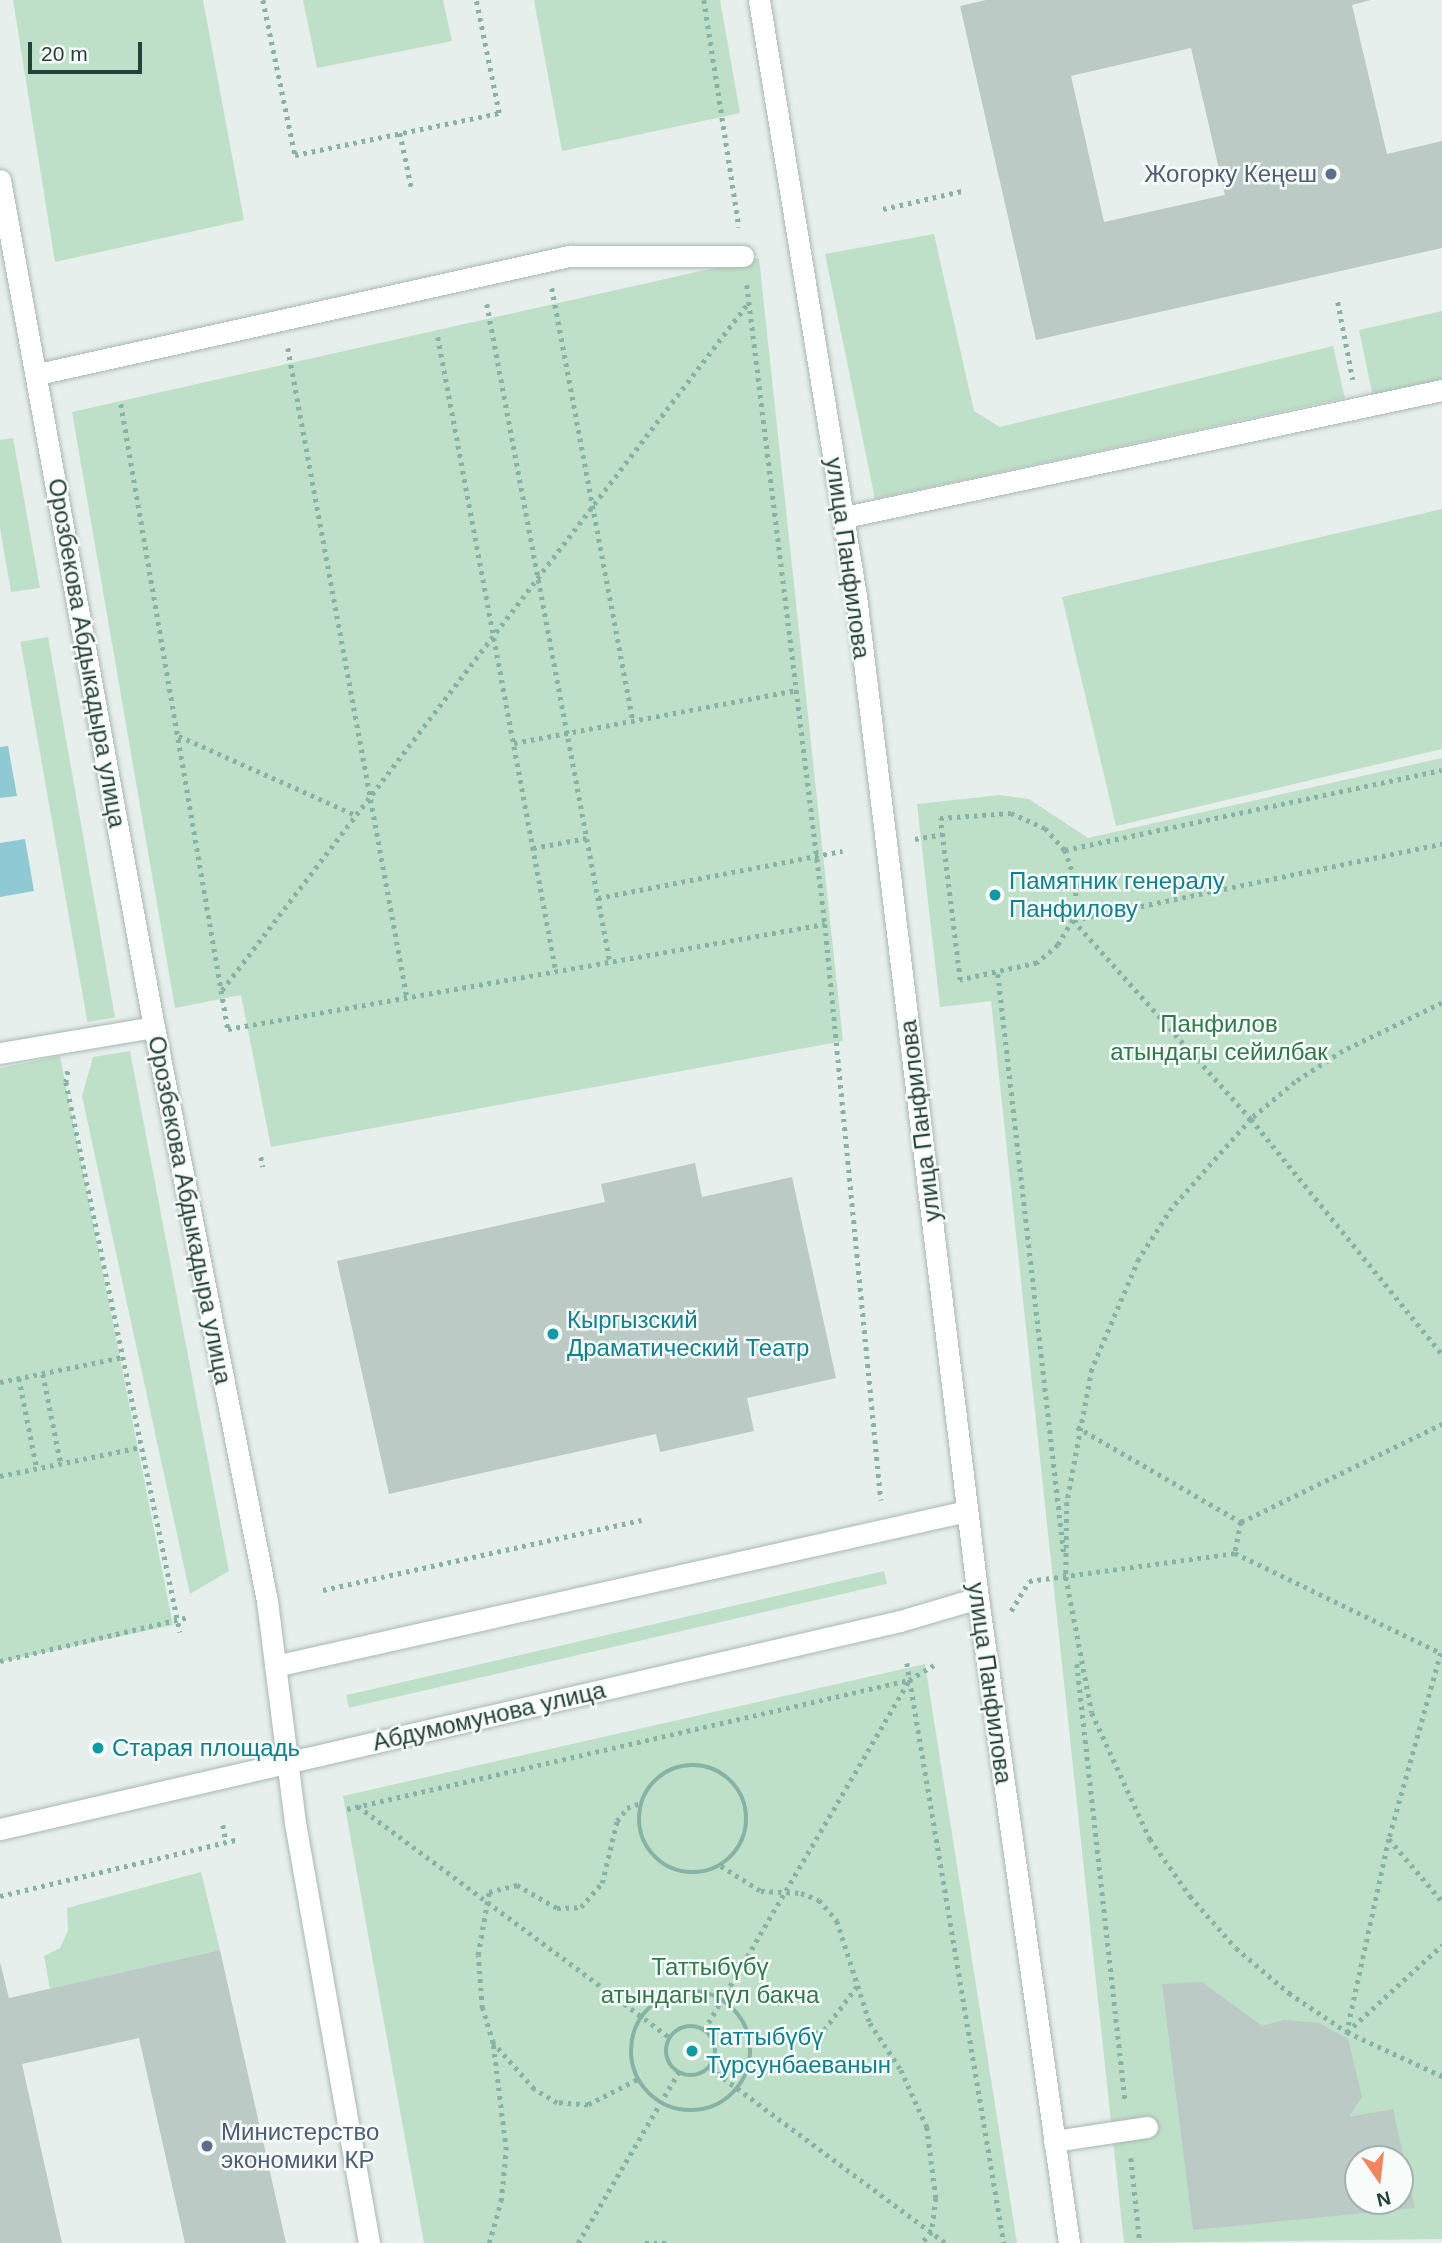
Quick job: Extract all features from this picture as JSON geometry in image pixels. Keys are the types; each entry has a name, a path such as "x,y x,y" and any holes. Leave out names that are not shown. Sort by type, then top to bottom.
{"street":[{"name":"улица Панфилова","path":"759,0 845,517 978,1598 1069,2243"},
{"name":"Орозбекова Абдыкадыра улица","path":"0,180 38,374 154,1027 267,1601 286,1762 369,2243"},
{"path":"38,374 569,256 743,256"},
{"path":"845,517 1125,465 1442,390"},
{"path":"0,1054 154,1027"},
{"path":"275,1666 967,1511"},
{"name":"Абдумомунова улица","path":"0,1829 900,1621 978,1598"},
{"path":"1054,2141 1138,2129"}],"path":[{"path":"263,0 295,155 499,113 476,0"},
{"path":"704,0 743,256 825,924 882,1508"},
{"path":"400,133 412,190"},
{"path":"883,209 962,191"},
{"path":"547,260 633,720"},
{"path":"482,275 610,962"},
{"path":"221,990 493,632 749,302"},
{"path":"1338,302 1358,408"},
{"path":"282,320 407,997"},
{"path":"438,337 556,971"},
{"path":"121,404 228,1029 825,924"},
{"path":"514,743 796,690"},
{"path":"178,736 356,815"},
{"path":"1065,849 1442,770"},
{"path":"1011,813 1045,828 1065,849 1077,884 1073,920 1058,945 1037,963 998,974 960,979 942,834 940,818 1011,813"},
{"path":"911,840 942,834"},
{"path":"533,848 587,838"},
{"path":"1073,920 1442,844"},
{"path":"598,898 843,851"},
{"path":"1073,920 1251,1119 1442,1354"},
{"path":"998,974 1066,1577 1138,2129 1140,2243"},
{"path":"1066,1577 1066,1502 1077,1427 1113,1312 1139,1259 1172,1208 1251,1119 1343,1051 1442,1003"},
{"path":"66,1082 180,1632"},
{"path":"261,1157 263,1167"},
{"path":"0,1382 123,1357"},
{"path":"43,1374 61,1464"},
{"path":"19,1378 37,1469"},
{"path":"1241,1522 1442,1424"},
{"path":"1077,1427 1241,1522"},
{"path":"0,1476 141,1447"},
{"path":"323,1590 641,1520"},
{"path":"1235,1553 1241,1522"},
{"path":"1007,1618 1029,1581 1235,1553 1442,1652"},
{"path":"0,1661 189,1617"},
{"path":"1075,1646 1092,1713 1150,1839 1236,1948 1289,1993 1347,2032 1442,2076"},
{"path":"1347,2032 1389,1839 1442,1646"},
{"path":"907,1663 1004,2243"},
{"path":"347,1809 909,1680 934,1665"},
{"path":"704,2030 909,1680"},
{"path":"689,1764 705,1766 733,1781 748,1810 747,1826 743,1842 721,1866 690,1873 659,1862 641,1836 641,1803 659,1776 689,1764"},
{"path":"489,2243 501,2201 506,2150 493,2043 478,1984 484,1900 489,1892 517,1885 557,1908 581,1907 602,1883 617,1821 627,1808 641,1803"},
{"path":"358,1806 670,2038"},
{"path":"223,1825 226,1842"},
{"path":"0,1896 239,1839"},
{"path":"1389,1839 1442,1901"},
{"path":"721,1866 761,1891 784,1892 819,1900 837,1921 860,1982 870,2023 901,2070 927,2127 936,2198 932,2232 922,2243"},
{"path":"1347,2032 1442,1945"},
{"path":"748,2033 791,2040 824,2030 860,1982"},
{"path":"701,1991 722,1999 748,2033 750,2062 738,2088 726,2101 693,2112 660,2104 637,2080 630,2047 641,2017 657,2001 678,1992 701,1991"},
{"path":"689,2026 704,2030 717,2051 710,2068 695,2076 678,2073 667,2057 670,2038 689,2026"},
{"path":"493,2043 511,2068 557,2103 588,2105 637,2080"},
{"path":"710,2068 946,2243"},
{"path":"578,2243 678,2073"},
{"path":"645,2243 669,2243"}],"green space":[{"path":"13,0 203,0 244,220 55,262"},
{"path":"303,0 443,0 452,41 317,68"},
{"path":"534,0 720,0 740,113 562,151"},
{"path":"934,234 974,411 1000,427 1333,346 1345,398 875,499 825,254"},
{"path":"759,258 843,1041 271,1147 241,995 175,1008 72,412"},
{"path":"1442,311 1442,382 1373,397 1359,330"},
{"path":"13,438 40,588 11,592 0,528 0,440"},
{"path":"1442,509 1442,749 1116,826 1062,597"},
{"path":"48,637 115,1017 87,1022 20,642"},
{"name":"Панфилов атындагы сейилбак","path":"1442,758 1442,2239 1124,2243 991,1001 940,1007 917,804 1000,795 1029,799 1088,838"},
{"path":"130,1051 229,1571 190,1594 82,1096 93,1057"},
{"path":"60,1056 173,1625 0,1662 0,1068"},
{"path":"884,1571 887,1584 349,1708 346,1695"},
{"name":"Таттыбүбү атындагы гүл бакча","path":"925,1664 1017,2243 424,2243 343,1796"},
{"path":"201,1872 220,1950 50,1989 44,1956 60,1948 68,1931 67,1908"}],"water":[{"path":"8,746 17,796 0,798 0,747"},
{"path":"25,839 34,891 0,897 0,843"}],"building":[{"name":"Жогорку Кеңеш","path":"986,0 1371,0 1352,5 1387,154 1442,141 1442,248 1036,340 960,6","holes":["1191,48 1225,195 1104,222 1071,76"]},
{"path":"695,1163 702,1197 792,1177 836,1378 747,1398 754,1431 660,1452 656,1434 389,1494 337,1261 605,1202 601,1184"},
{"path":"220,1950 286,2243 185,2243 139,2038 22,2064 62,2243 0,2243 0,1962 9,1998"},
{"path":"1202,1982 1262,2026 1284,2020 1319,2023 1348,2039 1362,2097 1349,2117 1393,2109 1401,2145 1344,2145 1344,2215 1193,2230 1162,1984"}],"place":[{"name":"Жогорку Кеңеш","path":"1331,174"},
{"name":"Памятник генералу Панфилову","path":"995,895"},
{"name":"Кыргызский Драматический Театр","path":"553,1334"},
{"name":"Старая площадь","path":"98,1748"},
{"name":"Таттыбүбү Турсунбаеванын","path":"692,2051"},
{"name":"Министерство экономики КР","path":"207,2146"}]}
